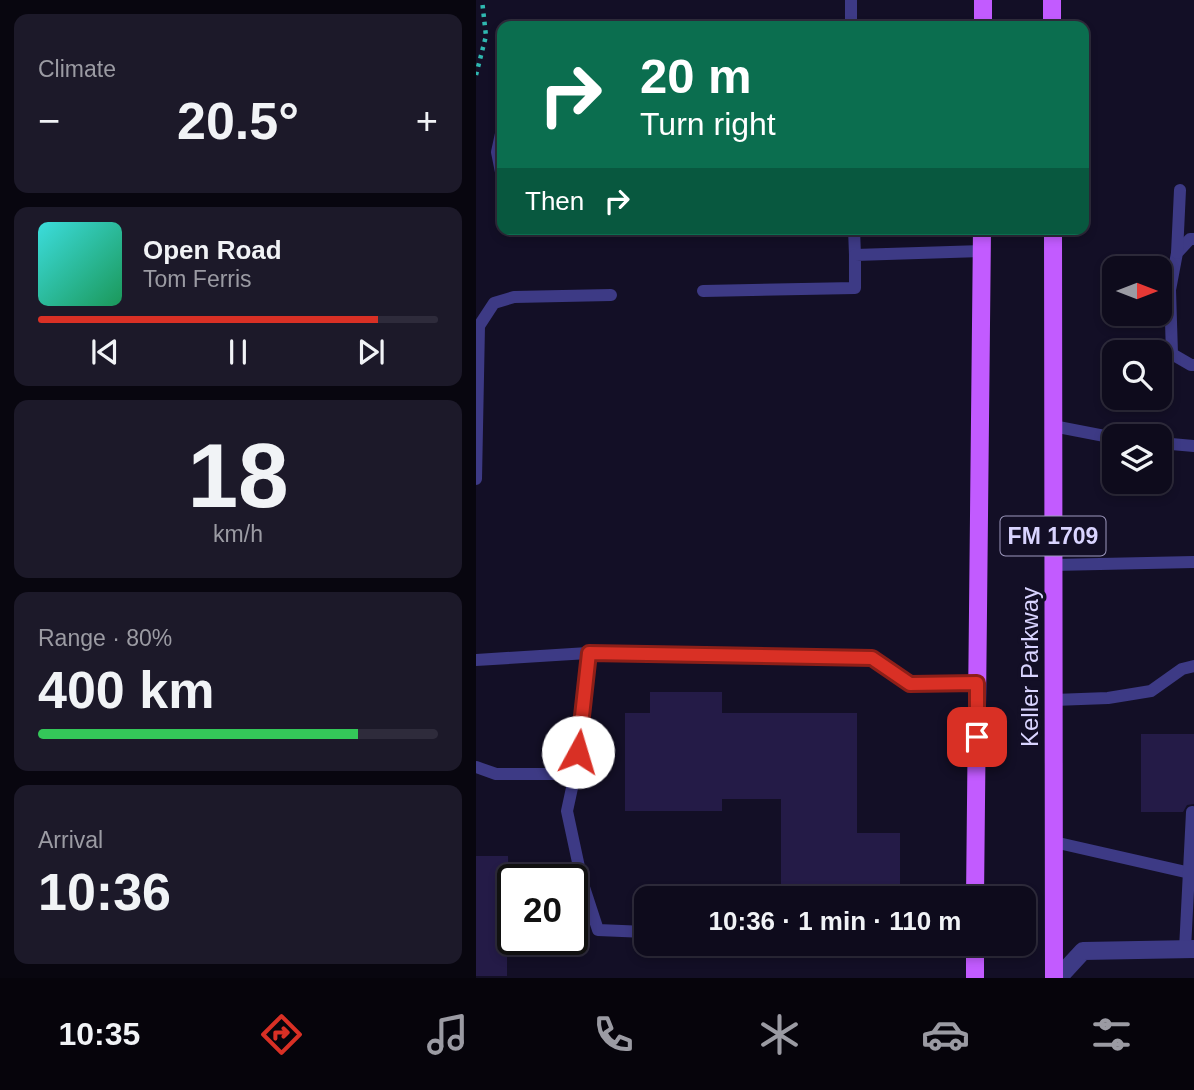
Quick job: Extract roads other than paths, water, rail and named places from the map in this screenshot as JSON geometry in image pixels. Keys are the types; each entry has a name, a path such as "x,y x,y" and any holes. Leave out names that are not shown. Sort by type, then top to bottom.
{"main road":[{"path":"983,0 983,21"},
{"path":"1052,0 1052,21"},
{"name":"Keller Parkway","path":"975,886 982,235"},
{"name":"Keller Parkway","path":"1053,235 1056,978"},
{"path":"975,956 975,978"}],"street":[{"path":"1056,978 1083,951 1189,949"}],"lane":[{"path":"851,0 851,21"},
{"path":"1180,190 1177,253 1170,290 1172,354 1194,365"},
{"path":"703,292 855,288 854,235"},
{"path":"1177,253 1190,239 1194,239"},
{"path":"855,255 982,251"},
{"path":"476,480 479,326 494,303 514,297 611,295"},
{"path":"1053,426 1102,435"},
{"path":"1172,444 1194,446"},
{"path":"1053,565 1194,562"},
{"path":"476,660 589,653 872,658 910,684 977,683"},
{"path":"589,653 568,811 582,881 598,930 634,932"},
{"path":"1054,700 1108,698 1151,691 1182,669 1194,666"},
{"path":"476,766 496,774 575,774"},
{"path":"1189,949 1192,812"},
{"path":"1054,842 1191,874"}]}
